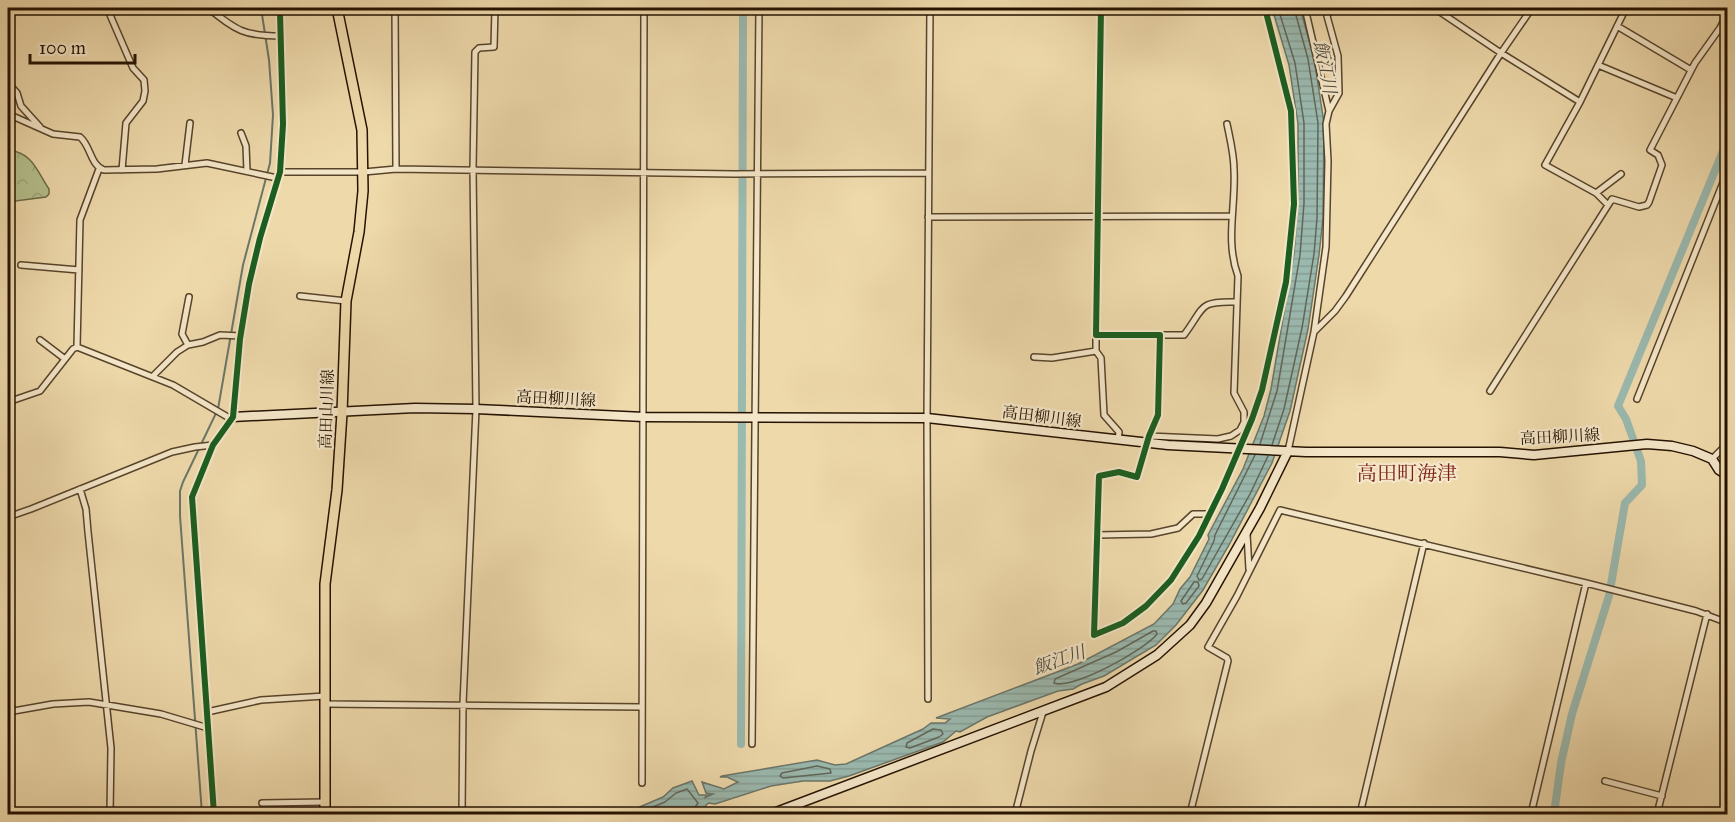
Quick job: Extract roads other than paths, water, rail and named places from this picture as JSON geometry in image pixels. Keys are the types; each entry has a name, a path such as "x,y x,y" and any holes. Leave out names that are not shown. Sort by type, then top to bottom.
{"main road":[{"name":"高田山川線","path":"325,814 326,584 337,490 346,301 359,232 364,172 362,130 337,8"},
{"name":"高田柳川線","path":"232,418 415,408 644,417 927,418 1118,440 1148,439 1238,450 1286,451 1500,452 1534,455 1647,444 1672,446 1712,459 1719,470 1728,476"},
{"path":"774,813 1106,687 1148,661 1190,625 1206,603 1247,532 1286,451"}],"street":[{"path":"107,8 121,45 133,68 144,80 145,90 143,101 126,123 122,170"},
{"path":"208,8 233,27 256,36 280,36"},
{"path":"214,814 191,507 195,486 213,445 232,418 241,336 252,272 279,175 283,124 280,12 277,8"},
{"path":"395,8 396,169"},
{"path":"457,8 495,8 494,47 479,48 475,52 473,170 476,409 463,704 462,814"},
{"path":"642,783 644,8"},
{"path":"752,744 755,173 759,8"},
{"path":"928,699 927,173 930,8"},
{"path":"1101,8 1096,351 1101,358 1104,415 1119,432 1118,440"},
{"path":"1160,335 1158,415 1137,477 1119,472 1099,476 1094,635 1122,623 1146,606 1171,580 1210,514 1262,390 1286,282 1294,204 1291,111 1265,8"},
{"path":"1305,8 1329,111"},
{"path":"1286,451 1314,332 1326,247 1328,173 1326,124 1329,111 1339,93 1338,56 1327,16 1331,8"},
{"path":"1434,8 1580,102"},
{"path":"1314,332 1346,296 1532,8"},
{"path":"1608,206 1596,193 1545,165 1580,102 1626,8"},
{"path":"1490,391 1612,199 1638,207 1647,205 1649,202 1662,165 1658,155 1650,150 1691,70 1728,13"},
{"path":"1617,26 1691,70"},
{"path":"1598,65 1677,98"},
{"path":"8,83 17,93 21,106 41,128"},
{"path":"8,114 59,136 76,135 80,137 84,140 99,169 157,169 207,163 279,175 396,169 735,174 927,173"},
{"path":"186,165 190,123"},
{"path":"1148,439 1218,440 1240,430 1244,422 1244,412 1234,393 1235,302 1238,276 1231,246 1234,170 1227,123"},
{"path":"241,133 246,146 247,171"},
{"path":"8,402 40,391 77,347 80,220 99,169"},
{"path":"1637,399 1728,170"},
{"path":"1596,193 1621,174"},
{"path":"928,217 1233,216"},
{"path":"21,264 79,270"},
{"path":"300,296 346,301"},
{"path":"188,345 182,334 189,297"},
{"path":"1096,335 1184,335 1202,308 1213,302 1235,302"},
{"path":"153,376 177,352 188,345 220,335 241,336"},
{"path":"40,340 65,359"},
{"path":"77,347 153,376 232,418"},
{"path":"1034,357 1052,358 1096,351"},
{"path":"1712,459 1728,443"},
{"path":"8,517 172,452 213,445"},
{"path":"80,489 86,509 111,747 110,814"},
{"path":"1190,814 1228,661 1227,658 1208,647 1280,510 1586,583 1707,614 1728,622"},
{"path":"1097,535 1151,534 1178,528 1193,514 1210,514"},
{"path":"1247,532 1249,572"},
{"path":"1360,814 1424,543"},
{"path":"1531,814 1586,583"},
{"path":"1657,814 1707,614"},
{"path":"207,712 261,700 642,707"},
{"path":"8,712 73,702 161,714 208,728"},
{"path":"1015,814 1043,712"},
{"path":"1605,781 1662,796"},
{"path":"262,803 325,801"},
{"path":"774,813 788,814"}],"water":[{"name":"飯江川","path":"1272,8 1300,8 1314,58 1324,123 1323,218 1308,329 1290,411 1272,463 1203,590 1176,625 1156,645 1104,676 1073,689 1058,691 987,717 960,732 956,731 943,742 849,776 830,781 803,781 771,786 715,804 709,803 706,809 691,814 623,814 663,797 673,788 692,781 699,795 708,795 704,798 713,794 706,793 702,782 724,789 738,782 727,777 720,777 722,776 817,760 835,765 846,764 923,729 931,723 945,723 950,719 936,718 1078,664 1154,624 1173,604 1180,589 1190,577 1209,539 1208,535 1243,469 1264,416 1271,389 1294,254 1298,202 1298,124 1289,65"}],"waterway":[{"path":"202,814 180,491 218,409 243,265 270,163 273,115 269,60 261,8"},
{"path":"741,744 743,8"},
{"path":"1554,814 1561,763 1572,714 1609,596 1625,503 1642,485 1641,461 1626,419 1618,406 1728,139"}],"district":[{"name":"高田町海津","path":"1407,473"}]}
